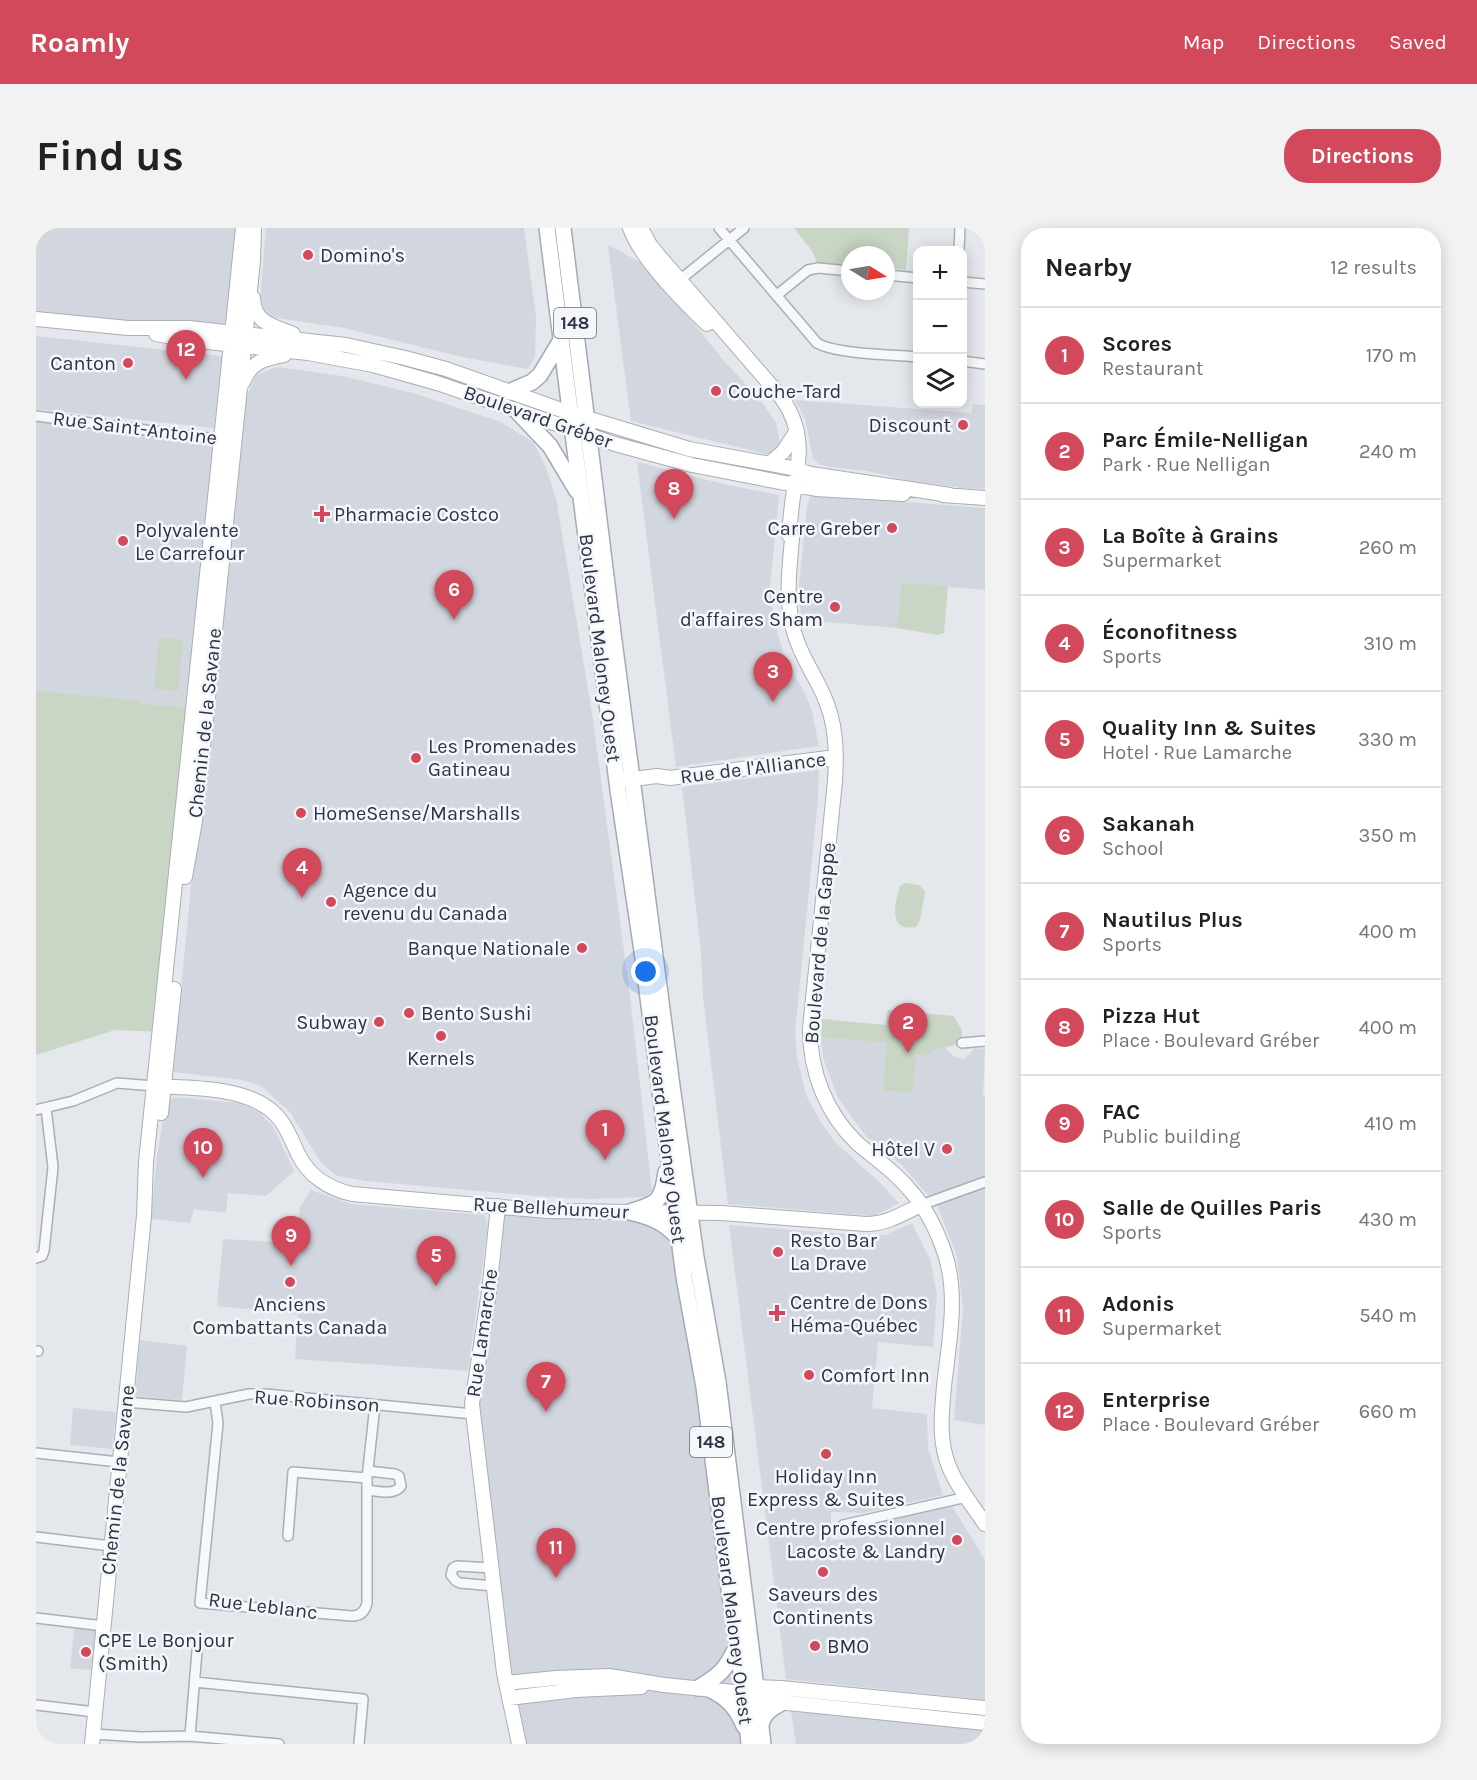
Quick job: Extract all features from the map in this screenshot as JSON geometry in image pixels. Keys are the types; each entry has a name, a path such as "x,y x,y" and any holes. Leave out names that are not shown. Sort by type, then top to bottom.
{"main road":[{"name":"Boulevard Maloney Ouest","path":"547,228 581,497 625,784 682,1213 679,1239 684,1277 721,1468 753,1693 748,1740"},
{"name":"Boulevard Maloney Ouest","path":"563,228 588,435 642,951 668,1158 700,1285 718,1382 721,1468 737,1646 753,1693 763,1744"},
{"path":"509,392 532,382 540,375 561,340"},
{"path":"516,410 550,446 581,497"},
{"path":"630,1212 652,1205 660,1197 665,1182 668,1158"},
{"path":"630,1212 662,1222 679,1239"},
{"path":"737,1646 724,1670 704,1689 724,1696 734,1707 740,1715 748,1740"},
{"path":"761,1725 768,1710 783,1702"}],"street":[{"name":"Chemin de la Savane","path":"92,1739 144,1215 155,1158 159,1086 184,882 200,775 227,440 238,339 243,228"},
{"name":"Chemin de la Savane","path":"227,440 239,392 238,339 253,261 254,228"},
{"name":"Boulevard de la Gappe","path":"630,228 646,258 676,283 777,393 792,414 797,431 800,456 789,535 792,538 788,600 798,643 829,708 835,735 836,757 810,1029 812,1061 822,1092 838,1121 859,1144 903,1182 921,1205 944,1252 949,1276 951,1316 942,1408 942,1438 953,1473 985,1524"},
{"name":"Boulevard de la Gappe","path":"641,228 676,283"},
{"path":"719,228 822,347 913,357"},
{"path":"676,283 744,228"},
{"path":"958,246 960,228"},
{"path":"253,261 253,306 258,317 309,340"},
{"path":"777,295 808,270 818,268 841,270"},
{"path":"895,276 913,278"},
{"path":"967,282 985,284"},
{"name":"Boulevard Gréber","path":"36,319 128,328 189,340 309,340 346,345 425,363 586,418 689,449 768,464 796,477"},
{"name":"Boulevard Gréber","path":"238,339 297,352 373,364 426,379 588,435 678,462 985,498"},
{"path":"239,392 245,376 253,365 271,357 297,352"},
{"path":"967,362 985,363"},
{"name":"Rue Saint-Antoine","path":"36,416 227,440"},
{"path":"768,464 783,452 797,431"},
{"name":"Rue de l'Alliance","path":"625,784 657,776 670,778 836,757"},
{"path":"962,1043 985,1041"},
{"path":"36,1258 42,1256 44,1251 53,1167 41,1109 73,1101 117,1083 159,1086"},
{"name":"Rue Bellehumeur","path":"159,1086 224,1091 246,1096 261,1103 278,1116 310,1171 326,1184 342,1191 371,1196 572,1212 721,1213 878,1224 921,1205 985,1182"},
{"name":"Rue Lamarche","path":"498,1206 473,1414 506,1683 519,1744"},
{"name":"Rue Robinson","path":"125,1402 179,1407 249,1394 265,1394 473,1414"},
{"name":"Rue Leblanc","path":"215,1402 218,1423 200,1603 352,1616 364,1612 367,1603 367,1474 375,1405"},
{"path":"36,1453 120,1462"},
{"path":"288,1536 293,1472 395,1474 401,1481 401,1486 394,1492 367,1490"},
{"path":"843,1525 967,1497"},
{"path":"36,1537 111,1545"},
{"path":"492,1568 457,1566 453,1568 452,1575 456,1581 494,1586"},
{"path":"36,1618 104,1626"},
{"path":"190,1736 197,1651"},
{"path":"506,1683 609,1676 704,1689 985,1708"},
{"path":"195,1682 363,1699 359,1744"},
{"path":"509,1698 576,1690 664,1685"},
{"path":"753,1693 783,1702 985,1723"},
{"path":"36,1705 95,1712"},
{"path":"92,1739 190,1736 279,1744"}],"shaded area":[{"path":"36,228 243,228 232,332 36,319"},
{"path":"266,228 524,228 536,317 535,357 528,369 462,357 344,328 271,317 260,303"},
{"path":"608,245 640,262 670,294 724,361 758,397 776,423 780,443 779,451 770,455 631,421"},
{"path":"36,336 222,356 214,428 36,409"},
{"name":"Les Promenades Gatineau","path":"277,367 342,376 413,393 501,422 533,442 545,465 556,498 592,713 629,988 652,1191 645,1197 591,1199 536,1196 366,1181 337,1176 321,1163 290,1112 261,1086 242,1080 173,1072 191,886 207,779 246,399 255,376"},
{"path":"795,400 971,413 973,404 985,405 985,489 911,481 867,471 818,464 813,458 805,419"},
{"name":"Polyvalente Le Carrefour","path":"36,416 221,439 193,708 36,690"},
{"path":"637,462 723,484 779,495 770,587 774,621 784,655 812,711 819,746 676,767"},
{"path":"811,495 985,508 985,590 901,583 897,628 802,620 798,596 807,506"},
{"path":"819,770 795,1032 797,1057 806,1095 822,1124 834,1141 899,1203 874,1216 728,1204 703,997 701,952 682,787"},
{"path":"821,1037 887,1043 913,1092 915,1055 945,1047 953,1056 963,1059 974,1048 985,1049 983,1096 985,1096 985,1425 954,1420 963,1308 957,1256 938,1207 903,1166 865,1135 838,1098 823,1058"},
{"path":"175,1097 239,1103 258,1111 274,1128 294,1171 266,1196 228,1193 226,1213 194,1209 190,1223 151,1219 157,1156 166,1102"},
{"path":"311,1190 351,1204 484,1215 488,1225 468,1371 295,1359 298,1314 217,1306 223,1239 295,1243 300,1208"},
{"path":"498,1206 675,1213 749,1744 519,1744 473,1414"},
{"path":"912,1223 930,1259 937,1294 933,1347 878,1342 872,1408 927,1414 928,1449 943,1495 863,1513 831,1512 831,1540 859,1538 866,1526 952,1506 985,1560 985,1700 786,1679 729,1225 885,1235"},
{"path":"140,1340 187,1346 182,1400 135,1396"},
{"path":"73,1408 116,1412 112,1449 70,1445"},
{"name":"CPE Le Bonjour (Smith)","path":"75,1623 104,1626 99,1671 70,1668"},
{"path":"791,1711 985,1729 985,1744 796,1744"}],"green space":[{"path":"794,228 909,228 906,270 895,269 895,246 841,246 841,265 817,263 812,251"},
{"path":"901,583 948,586 944,633 938,635 897,628"},
{"path":"159,637 183,640 178,691 154,689"},
{"path":"36,690 193,708 160,1032 115,1030 36,1055"},
{"path":"905,883 919,885 925,891 920,920 916,927 901,925 895,915 900,886"},
{"path":"888,1010 954,1016 962,1031 962,1043 931,1051 928,1055 916,1055 913,1093 883,1090 887,1043 821,1037 822,1019 886,1025"}],"place":[{"name":"Domino's","path":"308,255"},
{"name":"Canton","path":"128,363"},
{"name":"Enterprise","path":"186,380"},
{"name":"Couche-Tard","path":"716,391"},
{"name":"Discount","path":"963,425"},
{"name":"Pharmacie Costco","path":"322,514"},
{"name":"Pizza Hut","path":"674,519"},
{"name":"Carre Greber","path":"892,528"},
{"name":"Polyvalente Le Carrefour","path":"123,541"},
{"name":"Centre d'affaires Sham","path":"835,607"},
{"name":"Sakanah","path":"454,620"},
{"name":"La Boîte à Grains","path":"773,702"},
{"name":"Les Promenades Gatineau","path":"416,758"},
{"name":"HomeSense/Marshalls","path":"301,813"},
{"name":"Éconofitness","path":"302,898"},
{"name":"Agence du revenu du Canada","path":"331,902"},
{"name":"Banque Nationale","path":"582,948"},
{"name":"Bento Sushi","path":"409,1013"},
{"name":"Subway","path":"379,1022"},
{"name":"Kernels","path":"441,1036"},
{"name":"Parc Émile-Nelligan","path":"908,1053"},
{"name":"Hôtel V","path":"947,1149"},
{"name":"Scores","path":"605,1160"},
{"name":"Salle de Quilles Paris","path":"203,1178"},
{"name":"Resto Bar La Drave","path":"778,1252"},
{"name":"FAC","path":"291,1266"},
{"name":"Anciens Combattants Canada","path":"290,1282"},
{"name":"Quality Inn & Suites","path":"436,1286"},
{"name":"Centre de Dons Héma-Québec","path":"777,1313"},
{"name":"Comfort Inn","path":"809,1375"},
{"name":"Nautilus Plus","path":"546,1412"},
{"name":"Holiday Inn Express & Suites","path":"826,1454"},
{"name":"Centre professionnel Lacoste & Landry","path":"957,1540"},
{"name":"Saveurs des Continents","path":"823,1572"},
{"name":"Adonis","path":"556,1578"},
{"name":"BMO","path":"815,1646"},
{"name":"CPE Le Bonjour (Smith)","path":"86,1652"}]}
